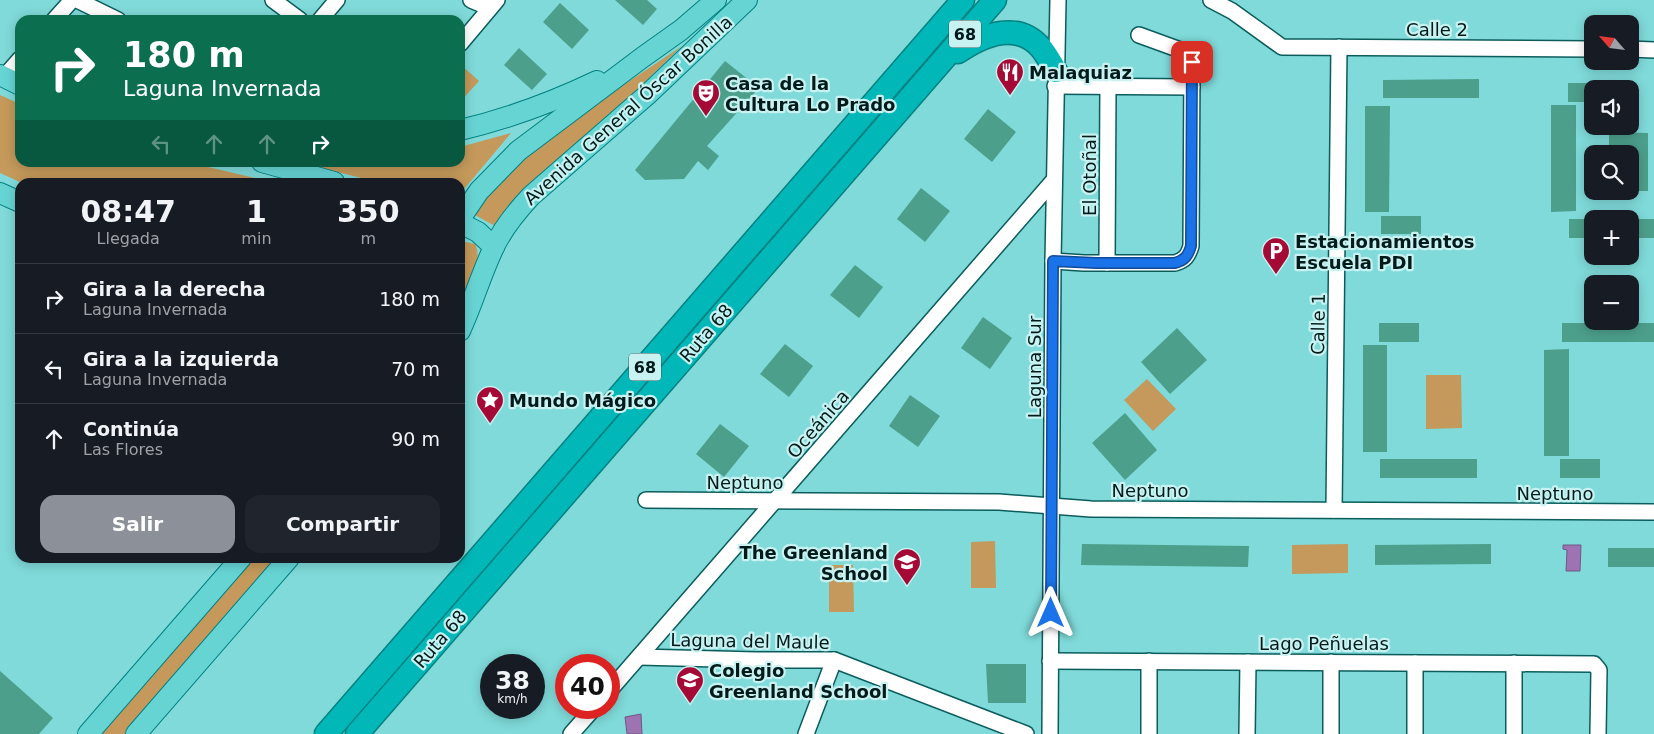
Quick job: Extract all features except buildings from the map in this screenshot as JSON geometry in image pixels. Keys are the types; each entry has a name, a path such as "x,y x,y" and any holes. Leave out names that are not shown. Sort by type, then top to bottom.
{"highway":[{"name":"Ruta 68","path":"326,734 963,0"},
{"name":"Ruta 68","path":"357,734 995,0"},
{"path":"935,69 983,37 999,32 1010,32 1021,34 1038,44 1043,50 1056,78"}],"main road":[{"name":"Avenida General Óscar Bonilla","path":"465,211 479,190 518,151 642,56 680,30 716,0"},
{"name":"Avenida General Óscar Bonilla","path":"465,318 494,247 514,215 531,196 647,94 747,0"},
{"path":"465,129 507,117 546,103 594,82 642,56"},
{"path":"280,167 320,178"},
{"path":"0,193 15,200"},
{"path":"465,226 478,232 494,247"},
{"path":"88,734 237,563"},
{"path":"136,734 284,563"}],"street":[{"path":"58,15 72,0"},
{"path":"77,0 108,15"},
{"path":"272,0 293,15"},
{"path":"325,15 337,0"},
{"path":"471,0 494,4"},
{"name":"Laguna Sur","path":"1050,734 1053,261 1058,0"},
{"name":"Calle 2","path":"1211,0 1232,11 1282,47 1584,49"},
{"path":"465,38 494,4"},
{"path":"1053,261 1175,263 1181,261 1189,253 1191,246 1192,62 1190,55 1184,51 1139,35"},
{"name":"Calle 1","path":"1334,510 1339,48"},
{"path":"1639,49 1654,50"},
{"path":"8,79 15,67"},
{"path":"1056,78 1108,86 1192,87"},
{"name":"El Otoñal","path":"1108,86 1108,263"},
{"name":"Oceánica","path":"620,679 1054,180"},
{"name":"Neptuno","path":"646,500 999,502 1091,509 1654,512"},
{"name":"Laguna del Maule","path":"639,657 834,660 1026,734"},
{"path":"806,734 834,660"},
{"name":"Lago Peñuelas","path":"1050,661 1591,663 1596,665 1598,670 1598,734"},
{"path":"1149,661 1149,734"},
{"path":"1247,734 1248,662"},
{"path":"1331,662 1331,734"},
{"path":"1415,663 1415,734"},
{"path":"1514,663 1514,734"},
{"path":"571,734 584,719"}],"shaded area":[{"path":"682,46 495,226 473,214 498,181 556,130"},
{"path":"465,68 479,81 465,96"},
{"path":"0,95 15,102 15,167 208,167 255,178 15,178 15,180 0,173"},
{"path":"511,133 465,188 465,178 361,178 318,167 465,167 465,146"},
{"path":"465,242 475,244 477,258 474,273 465,290"},
{"path":"1426,375 1461,375 1462,428 1426,429"},
{"path":"1147,379 1176,409 1153,431 1124,400"},
{"path":"995,541 996,588 971,588 971,542"},
{"path":"1348,544 1348,573 1292,574 1292,545"},
{"path":"1563,545 1581,545 1580,571 1566,571 1567,550 1563,549"},
{"path":"248,563 277,563 131,734 100,734"},
{"path":"829,565 853,565 854,612 829,612"},
{"path":"641,714 642,734 627,734 625,717"}],"place":[{"name":"Malaquiaz","path":"1010,96"},
{"name":"Casa de la Cultura Lo Prado","path":"706,117"},
{"name":"Estacionamientos Escuela PDI","path":"1276,275"},
{"name":"Mundo Mágico","path":"490,424"},
{"name":"The Greenland School","path":"907,586"},
{"name":"Colegio Greenland School","path":"690,704"}],"route":[{"path":"1051,613 1053,261 1175,263 1186,258 1191,246 1192,62"}]}
